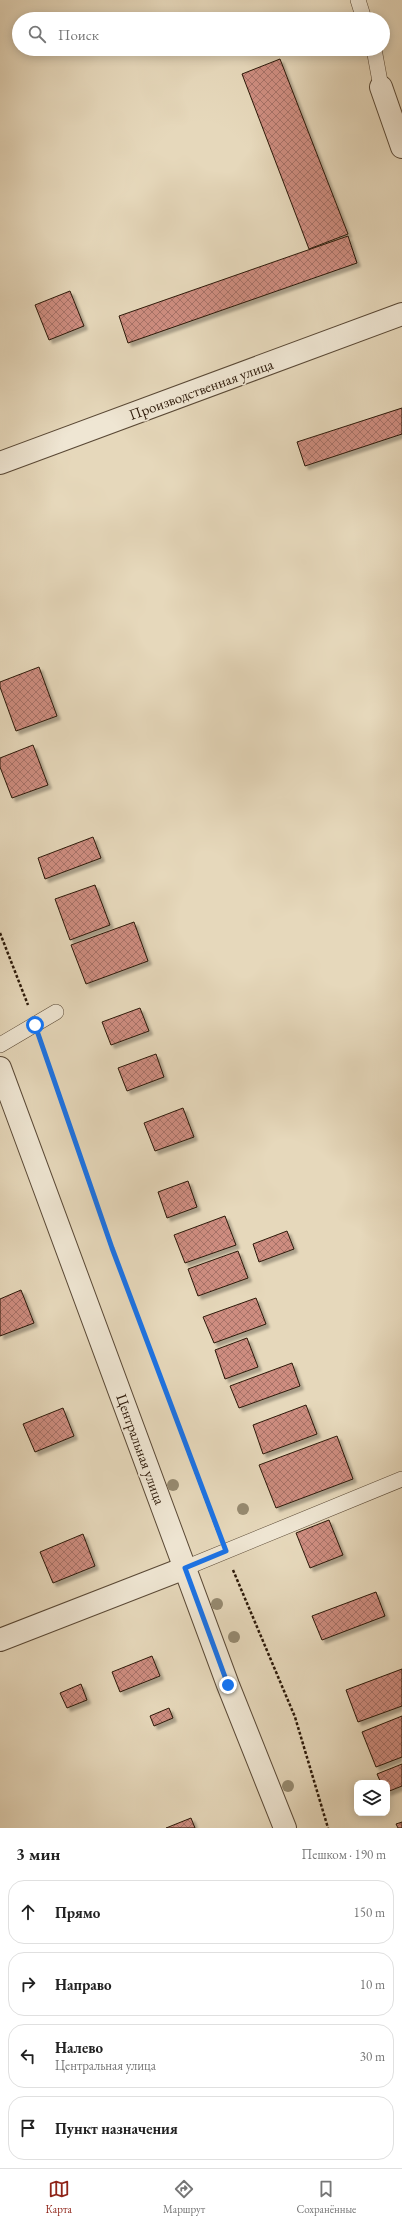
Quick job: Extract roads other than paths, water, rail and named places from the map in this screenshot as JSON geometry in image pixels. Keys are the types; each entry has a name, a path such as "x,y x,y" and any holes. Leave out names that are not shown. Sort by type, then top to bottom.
{"street":[{"path":"381,88 402,147"},
{"name":"Производственная улица","path":"0,463 402,314"},
{"name":"Центральная улица","path":"0,1068 185,1568 285,1828"},
{"path":"0,1640 185,1568"}],"lane":[{"path":"358,0 362,12"},
{"path":"375,56 381,88"},
{"path":"0,1045 56,1012"},
{"path":"185,1568 402,1479"}]}
